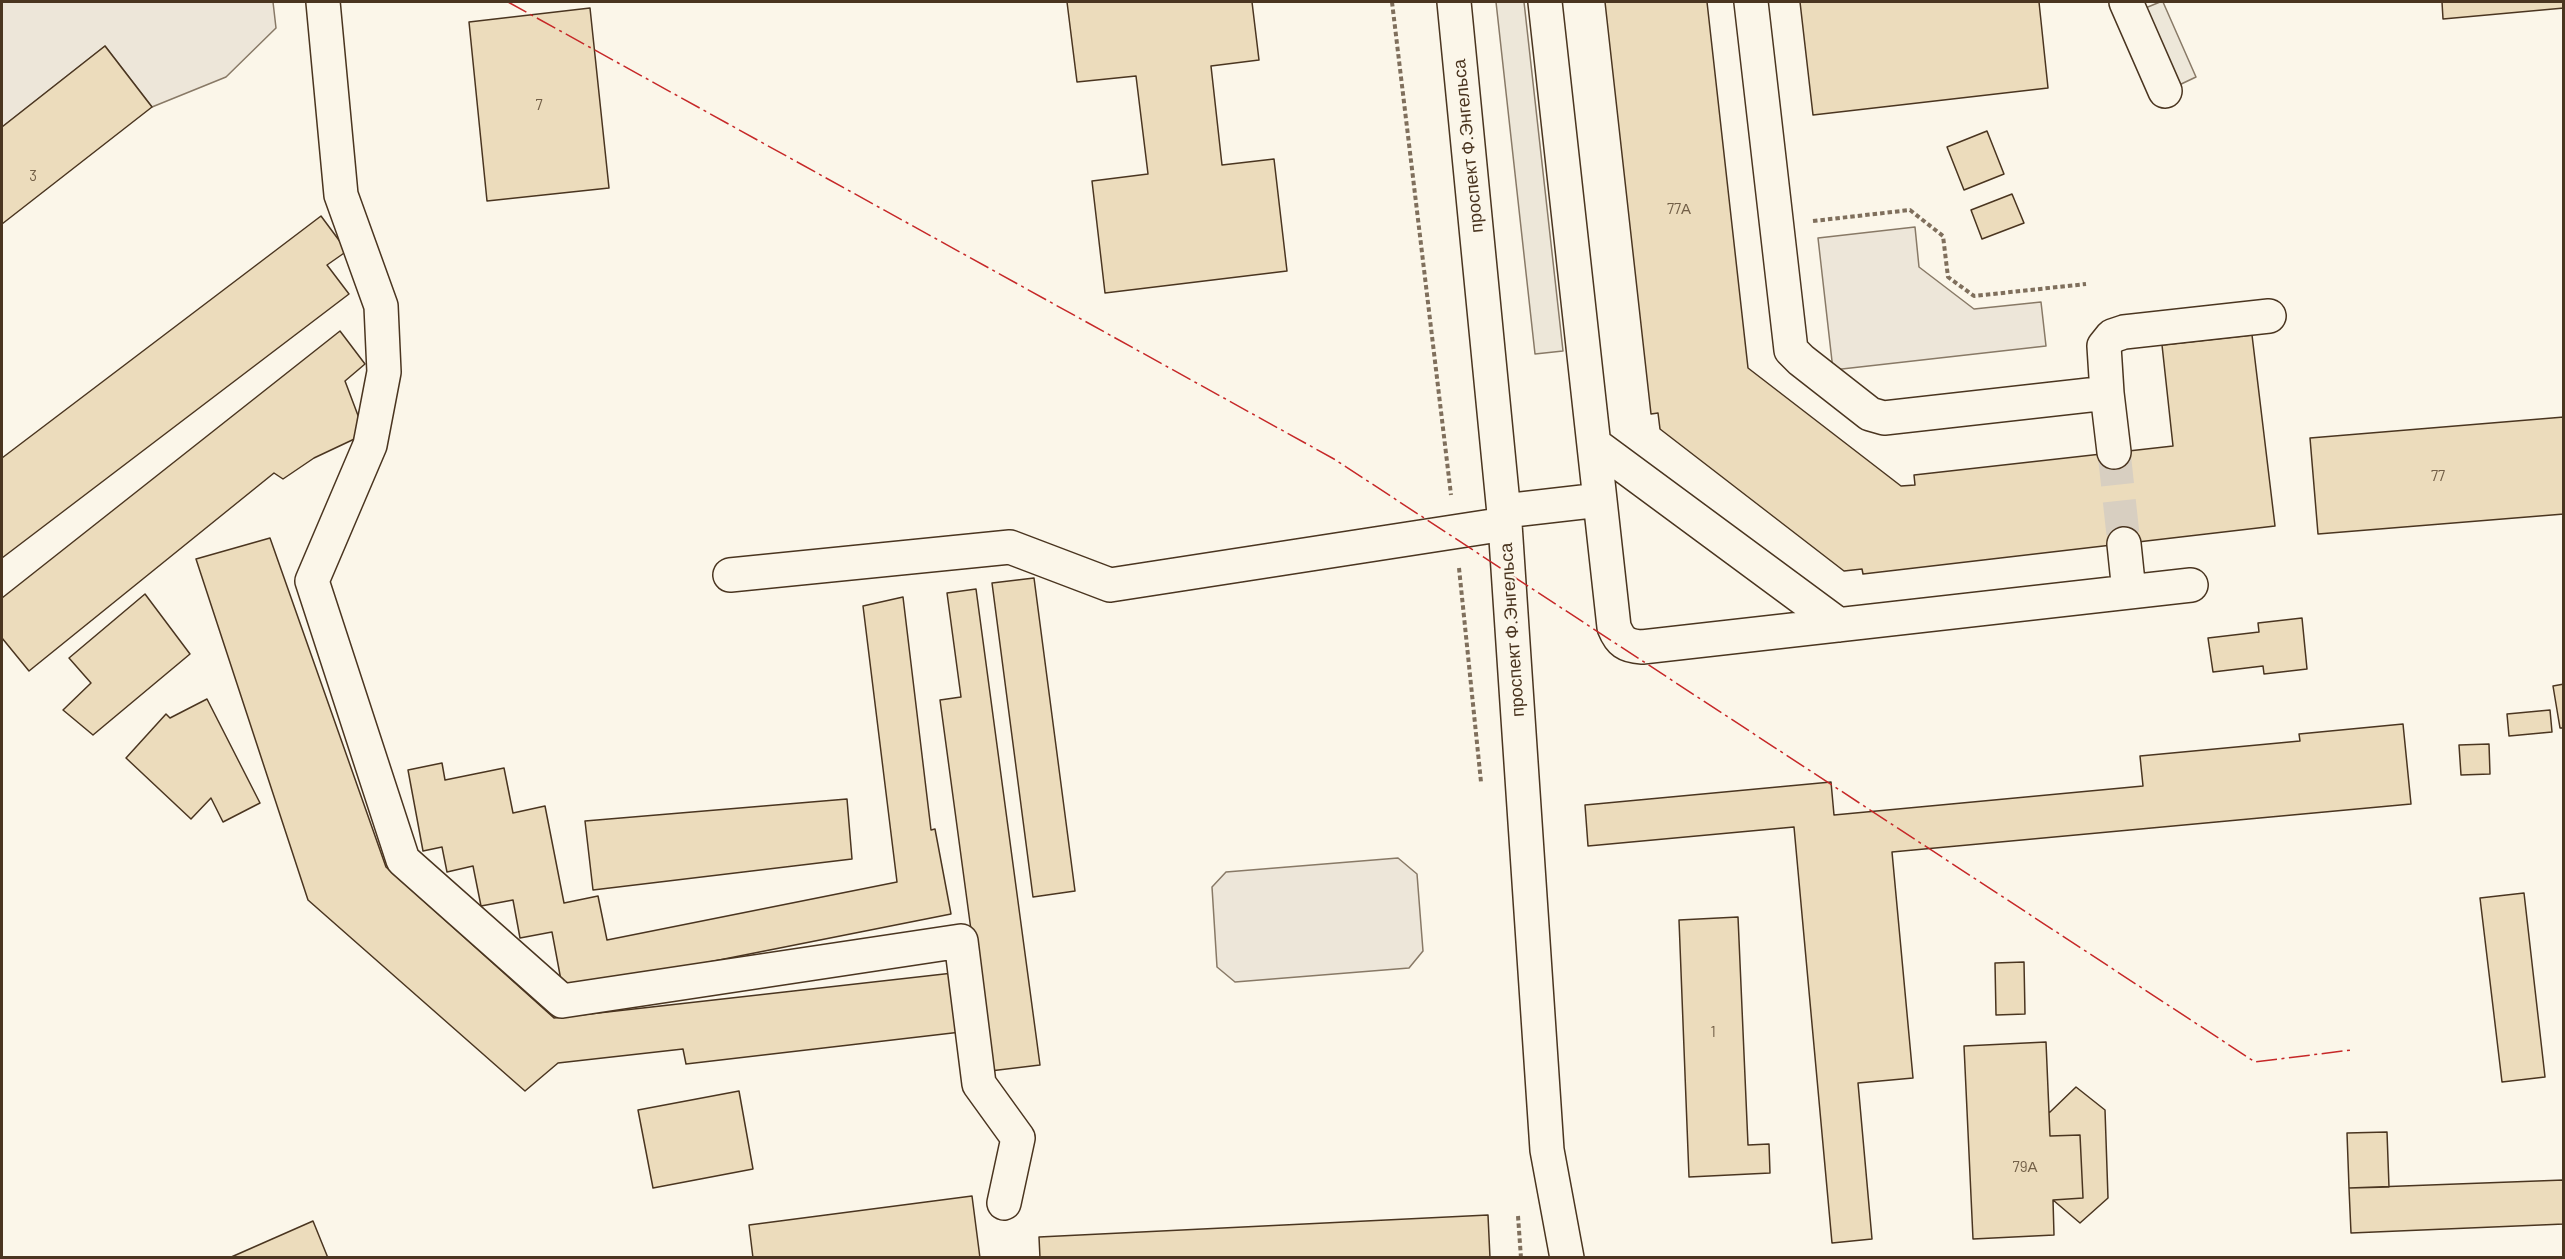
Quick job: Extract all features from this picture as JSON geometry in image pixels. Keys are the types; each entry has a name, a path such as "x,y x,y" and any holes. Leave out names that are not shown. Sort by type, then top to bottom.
{"street":[{"path":"322,2 341,195 381,306 384,372 370,445 312,581 404,860 562,1000 961,941 978,1084 1018,1138 1004,1203"},
{"name":"проспект Ф.Энгельса","path":"1454,2 1504,518 1547,1150 1567,1257"},
{"path":"1545,2 1614,627 1619,638 1627,646 1642,647 2191,585"},
{"path":"1751,2 1791,350 1877,417 2107,393"},
{"path":"2126,2 2165,91"},
{"path":"2114,452 2104,346 2112,336 2124,332 2269,316"},
{"path":"1594,444 1839,625"},
{"path":"730,575 1010,547 1110,585 1455,532 1504,518 1600,500"},
{"path":"2124,544 2129,592"}],"path":[{"path":"1392,2 1455,532 1482,789"},
{"path":"1776,226 1910,210 1943,236 1948,277 1974,296 2086,284"},
{"path":"1517,1210 1521,1257"}],"shaded area":[{"path":"2,2 273,2 276,28 226,77 152,107 105,46 2,127"},
{"path":"1496,2 1524,2 1563,351 1535,354"},
{"path":"2163,2 2196,77 2177,86 2143,9"},
{"path":"1915,227 1919,267 1974,309 2041,302 2046,346 1833,370 1818,238"},
{"path":"1398,858 1417,874 1423,951 1409,968 1235,982 1217,967 1212,887 1226,872"}],"building":[{"path":"1067,2 1252,2 1259,60 1211,66 1222,165 1274,159 1287,271 1105,293 1092,181 1148,174 1136,76 1077,82"},
{"path":"1605,2 1707,2 1748,368 1901,486 1915,485 1914,475 2173,446 2162,345 2252,335 2275,526 1863,574 1862,569 1844,571 1660,429 1658,413 1651,414"},
{"path":"1800,2 2039,2 2048,88 1813,115"},
{"path":"2442,2 2564,2 2564,8 2443,19"},
{"path":"590,8 609,188 487,201 469,22"},
{"path":"105,46 152,107 2,224 2,127"},
{"path":"1987,131 2004,174 1964,190 1947,147"},
{"path":"2012,194 2024,223 1982,239 1971,210"},
{"path":"321,216 347,251 327,265 349,294 2,558 2,458"},
{"path":"340,331 365,364 345,381 365,434 314,458 283,479 274,473 29,671 2,638 2,598"},
{"path":"2564,417 2564,514 2318,534 2310,438"},
{"path":"270,538 386,867 554,1018 953,973 961,1032 686,1064 683,1049 558,1063 525,1091 308,900 196,559"},
{"path":"1034,578 1075,891 1033,897 992,583"},
{"path":"976,589 1040,1065 990,1071 940,700 961,697 947,593"},
{"path":"145,594 190,654 93,735 63,710 91,683 69,658"},
{"path":"903,597 931,830 935,829 951,914 563,991 552,932 520,938 513,900 481,906 473,866 447,872 442,847 423,851 408,770 442,763 445,780 504,768 513,813 545,806 564,903 598,896 607,940 897,882 863,606"},
{"path":"2302,618 2307,669 2264,674 2263,666 2213,672 2208,638 2259,632 2258,623"},
{"path":"2564,684 2564,728 2560,728 2553,686"},
{"path":"207,699 260,803 223,822 211,798 191,819 126,758 166,714 170,718"},
{"path":"2550,710 2552,732 2509,736 2507,714"},
{"path":"2403,724 2411,804 1892,852 1913,1078 1858,1083 1872,1239 1832,1243 1794,827 1588,846 1585,805 1831,782 1834,815 2143,786 2140,756 2300,741 2299,734"},
{"path":"2489,744 2490,774 2461,775 2459,745"},
{"path":"847,799 852,859 593,890 585,821"},
{"path":"2524,893 2545,1077 2502,1082 2480,898"},
{"path":"1738,917 1748,1145 1769,1144 1770,1173 1689,1177 1679,920"},
{"path":"2024,962 2025,1014 1996,1015 1995,963"},
{"path":"2046,1042 2050,1136 2080,1135 2083,1198 2053,1200 2054,1235 1973,1239 1964,1046"},
{"path":"2076,1087 2105,1110 2108,1198 2080,1223 2053,1200 2083,1198 2080,1135 2050,1136 2049,1113"},
{"path":"739,1091 753,1169 653,1188 638,1110"},
{"path":"2387,1132 2389,1187 2349,1188 2347,1133"},
{"path":"2564,1180 2564,1224 2351,1233 2349,1188"},
{"path":"972,1196 980,1258 753,1258 749,1225"},
{"path":"1488,1215 1490,1258 1040,1258 1039,1237"},
{"path":"313,1221 328,1258 229,1258"}],"tunnel":[{"path":"2114,452 2124,544"}],"power":[{"path":"508,2 1334,459 2255,1062 2351,1050"}]}
